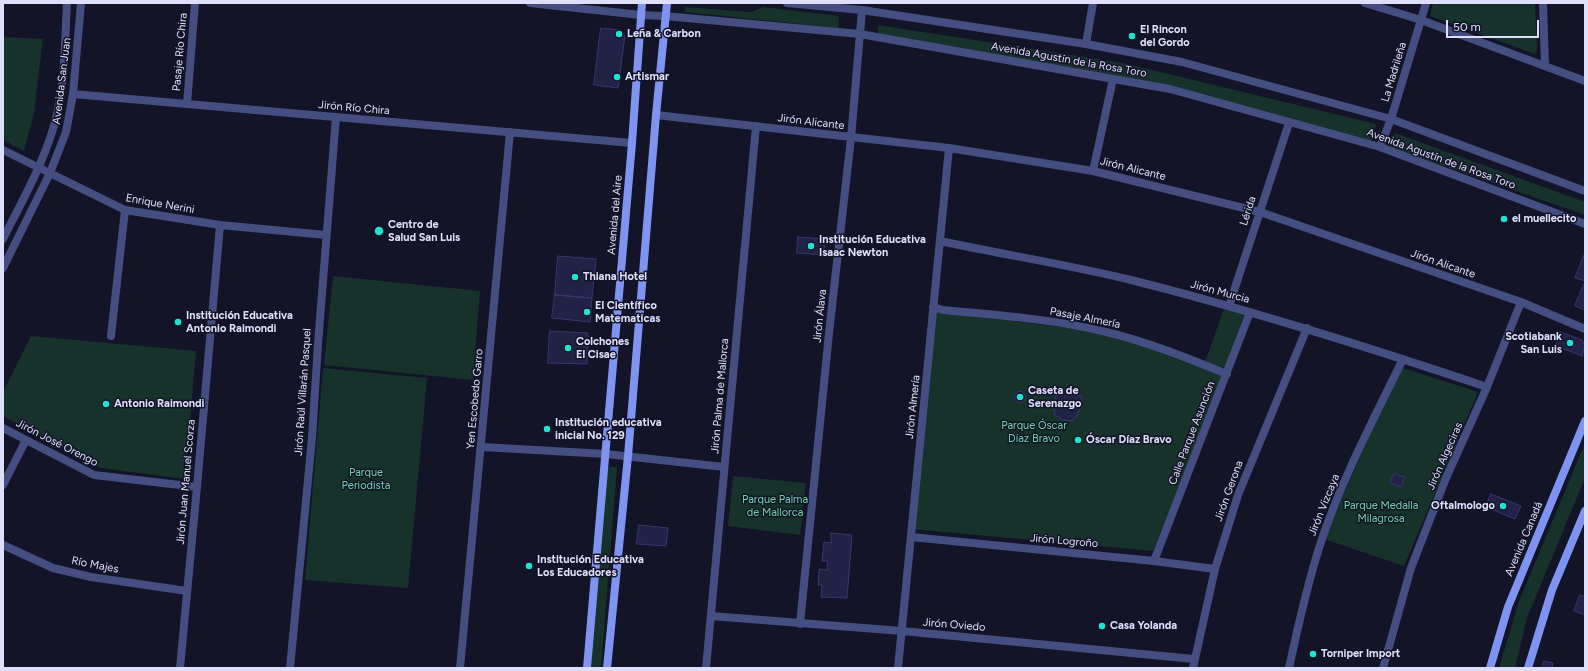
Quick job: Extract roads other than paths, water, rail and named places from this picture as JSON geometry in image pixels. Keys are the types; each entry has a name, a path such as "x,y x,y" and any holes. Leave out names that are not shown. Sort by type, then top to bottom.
{"main road":[{"name":"Avenida del Aire","path":"587,668 632,143 642,3"},
{"path":"607,668 628,456 656,115 667,3"},
{"name":"Avenida Canadá","path":"1490,668 1508,607 1585,421"},
{"path":"1528,668 1552,590 1585,511"}],"street":[{"name":"Avenida San Juan","path":"3,239 39,167 52,131 60,96 63,72 67,3"},
{"name":"Avenida San Juan","path":"3,268 50,173 66,132 73,94 81,3"},
{"name":"Pasaje Río Chira","path":"186,104 195,3"},
{"name":"Avenida Agustín de la Rosa Toro","path":"530,3 641,15 860,34 1170,89 1380,147 1585,224"},
{"name":"Avenida Agustín de la Rosa Toro","path":"787,3 862,10 1086,44 1182,62 1391,120 1585,191"},
{"path":"1086,44 1093,3"},
{"path":"1365,3 1422,20 1585,81"},
{"name":"La Madrileña","path":"1380,147 1391,120 1426,3"},
{"path":"1543,3 1544,66"},
{"name":"Jirón Álava","path":"800,624 829,333 851,138 862,10"},
{"path":"1093,171 1112,79"},
{"name":"Jirón Río Chira","path":"73,94 632,143"},
{"name":"Jirón Alicante","path":"656,115 949,148 1093,171 1260,212 1521,302 1585,329"},
{"name":"Jirón Raúl Villarán Pasquel","path":"290,668 312,438 336,117"},
{"name":"Lérida","path":"1230,306 1289,123"},
{"name":"Jirón Palma de Mallorca","path":"706,668 756,126"},
{"name":"Yen Escobedo Garro","path":"460,668 482,447 510,132"},
{"name":"Jirón Almería","path":"898,668 949,148"},
{"name":"Enrique Nerini","path":"3,150 125,210 220,225 326,235"},
{"path":"111,336 125,210"},
{"name":"Jirón Juan Manuel Scorza","path":"180,668 220,225"},
{"name":"Jirón Murcia","path":"940,241 1056,263 1135,281 1230,306 1307,328 1487,387"},
{"name":"Jirón Algeciras","path":"1383,668 1411,568 1446,478 1487,387 1521,302"},
{"name":"Pasaje Almería","path":"933,307 943,310 1026,318 1106,332 1151,344 1226,374"},
{"name":"Calle Parque Asunción","path":"1154,560 1250,312"},
{"name":"Jirón Gerona","path":"1193,668 1194,659 1203,629 1215,569 1238,495 1307,328"},
{"name":"Jirón Vizcaya","path":"1289,668 1306,589 1332,513 1368,431 1403,359"},
{"name":"Jirón José Orengo","path":"3,428 94,476 197,487"},
{"path":"3,485 26,440"},
{"path":"482,447 606,454 724,467"},
{"name":"Jirón Logroño","path":"911,537 1154,560 1215,569"},
{"name":"Río Majes","path":"3,545 53,568 91,577 187,591"},
{"name":"Jirón Oviedo","path":"711,616 902,631 1194,659"}],"place":[{"name":"Leña & Carbon","path":"619,34"},
{"name":"El Rincon del Gordo","path":"1132,36"},
{"name":"Artismar","path":"617,77"},
{"name":"el muellecito","path":"1504,219"},
{"name":"Centro de Salud San Luis","path":"379,231"},
{"name":"Institución Educativa Isaac Newton","path":"811,246"},
{"name":"Thiana Hotel","path":"575,277"},
{"name":"El Científico Matematicas","path":"587,312"},
{"name":"Institución Educativa Antonio Raimondi","path":"178,322"},
{"name":"Scotiabank San Luis","path":"1570,343"},
{"name":"Colchones El Cisae","path":"568,348"},
{"name":"Caseta de Serenazgo","path":"1020,397"},
{"name":"Antonio Raimondi","path":"106,404"},
{"name":"Institución educativa inicial No. 129","path":"547,429"},
{"name":"Óscar Díaz Bravo","path":"1078,440"},
{"name":"Oftalmologo","path":"1503,506"},
{"name":"Institución Educativa Los Educadores","path":"529,566"},
{"name":"Casa Yolanda","path":"1102,626"},
{"name":"Torniper Import","path":"1313,654"}],"park label":[{"name":"Parque Óscar Díaz Bravo","path":"1034,432"},
{"name":"Parque Periodista","path":"366,479"},
{"name":"Parque Palma de Mallorca","path":"775,506"},
{"name":"Parque Medalla Milagrosa","path":"1381,512"}]}
